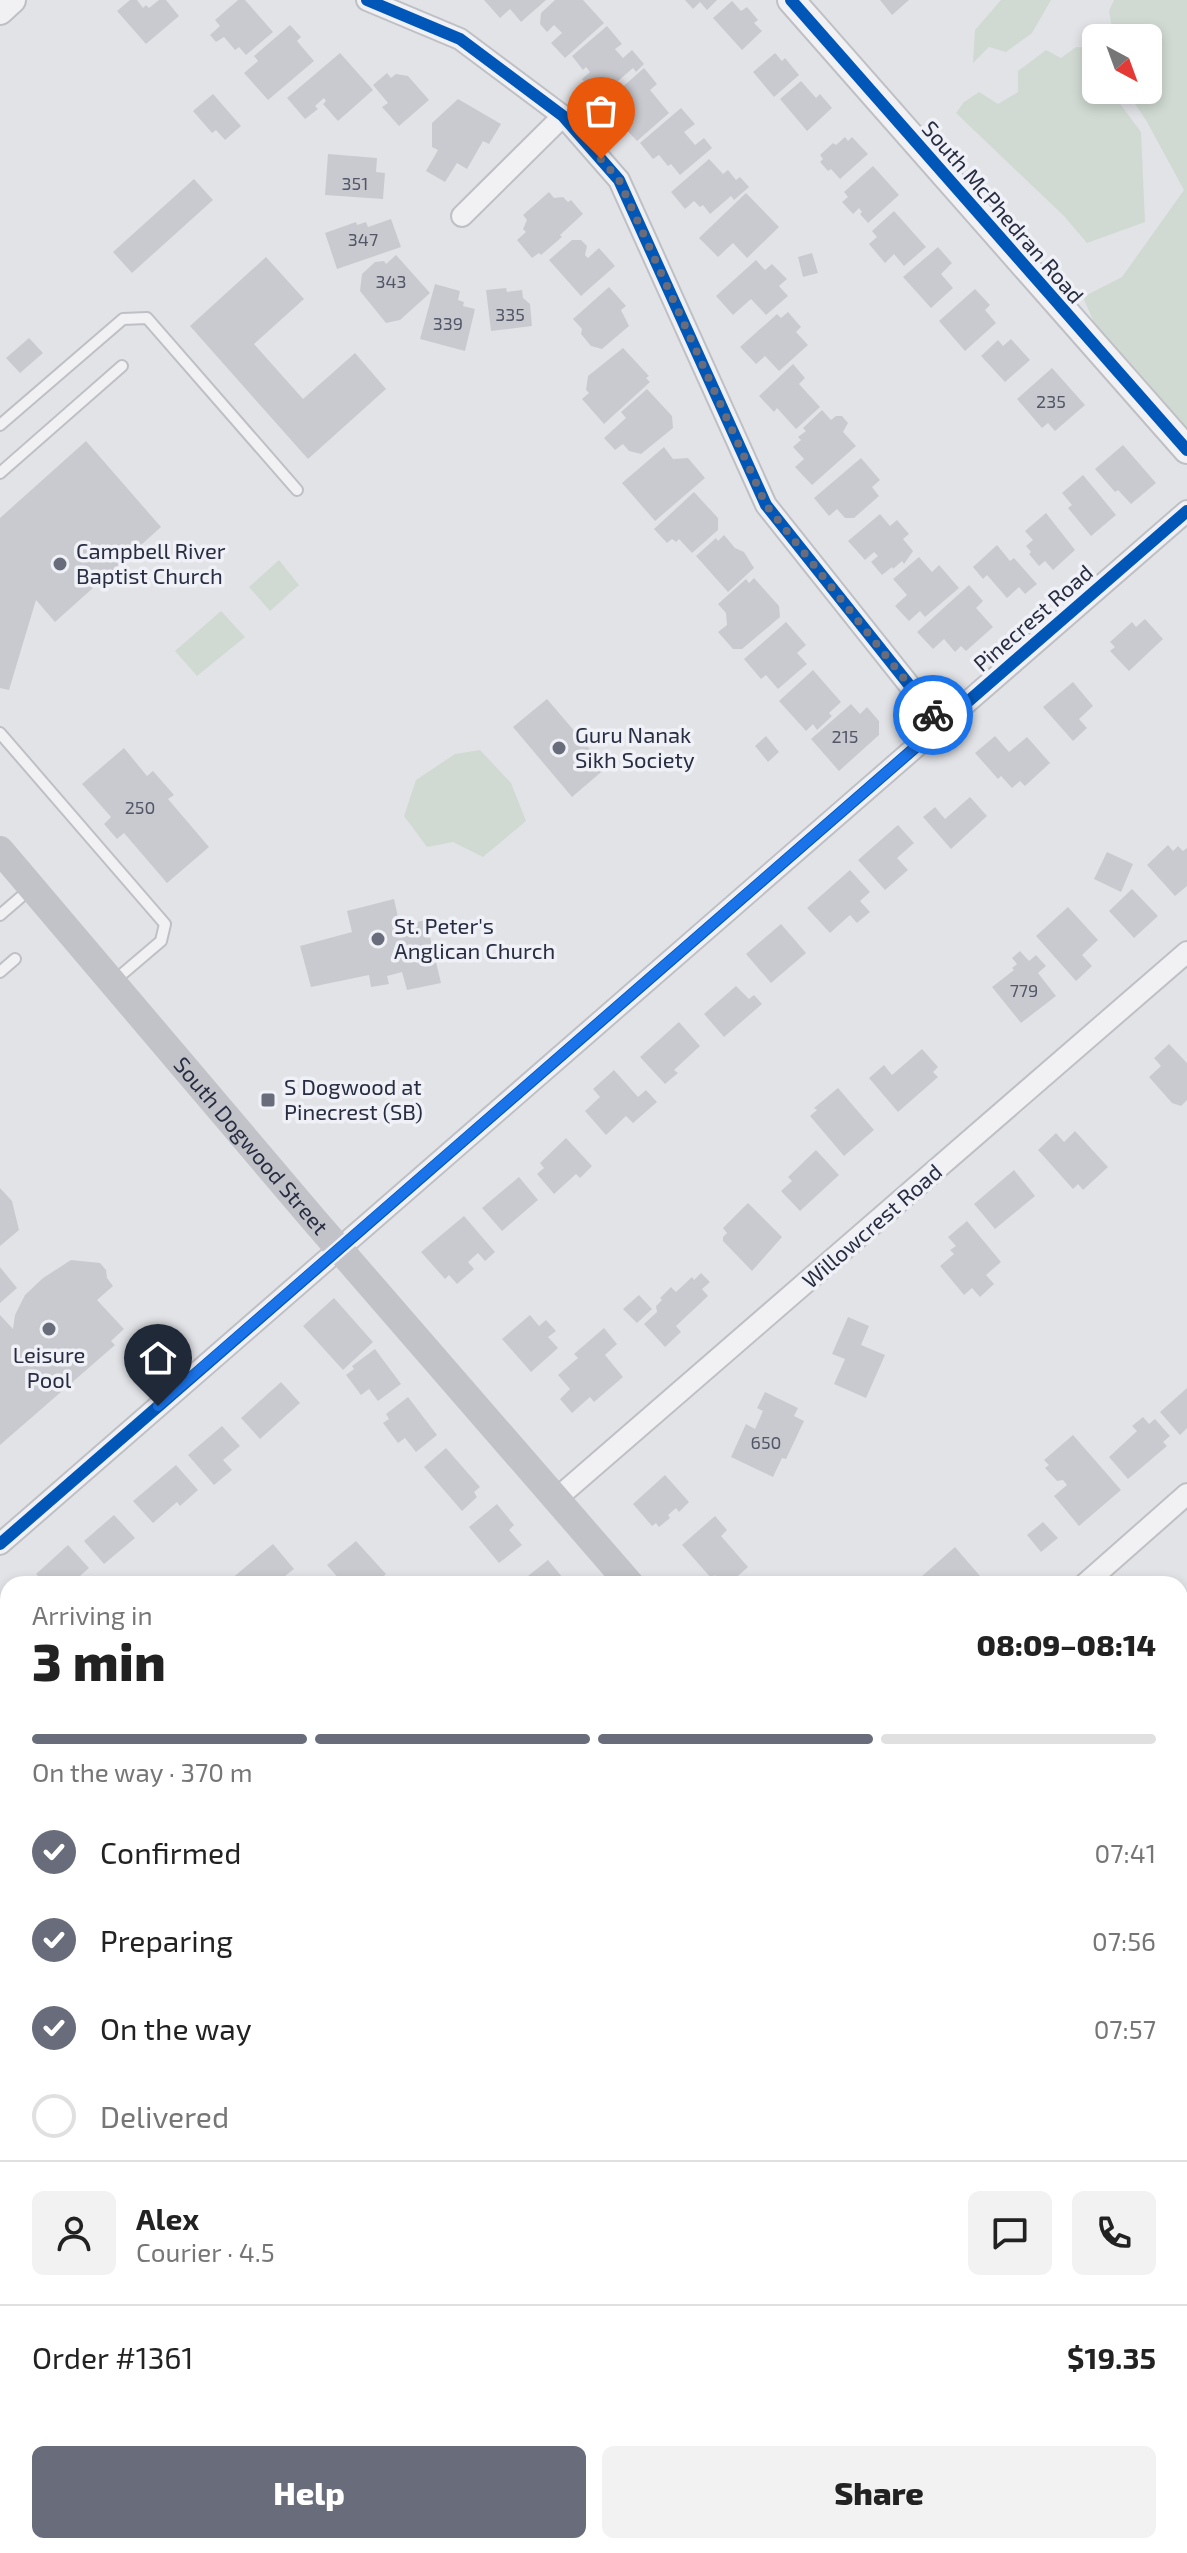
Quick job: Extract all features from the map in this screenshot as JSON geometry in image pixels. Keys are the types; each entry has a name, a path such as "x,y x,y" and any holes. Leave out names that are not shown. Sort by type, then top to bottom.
{"main road":[{"name":"South Dogwood Street","path":"0,850 339,1249 623,1576"}],"street":[{"path":"0,11 12,0"},
{"path":"367,0 460,39 563,116 619,180 766,505 941,725"},
{"name":"South McPhedran Road","path":"791,0 1187,450"},
{"path":"462,216 563,116"},
{"name":"Pinecrest Road","path":"0,1544 1187,511"},
{"name":"Willowcrest Road","path":"556,1499 1187,952"},
{"path":"1094,1576 1187,1494"}],"lane":[{"path":"0,425 123,319 147,318 297,490"},
{"path":"0,473 122,366"},
{"path":"0,733 165,924 161,941 112,983"},
{"path":"0,915 32,887"},
{"path":"0,972 15,959"}],"shaded area":[{"path":"1001,0 1051,0 1032,33 1006,52 989,47 973,63 975,30"},
{"path":"1114,0 1187,0 1187,434 1098,332 1083,297 1122,277 1184,190 1135,104 1162,104 1162,24 1111,24 1109,11"},
{"path":"1076,47 1082,47 1082,104 1120,104 1141,132 1145,222 1087,243 1064,216 956,113 964,102 979,92 998,104 1018,92 1018,71 1046,50 1061,58"},
{"path":"279,560 299,585 270,611 249,587"},
{"path":"221,611 245,637 197,676 175,651"},
{"path":"480,750 511,783 526,821 483,857 453,842 427,847 404,816 416,780 455,754"}],"building":[{"path":"130,0 137,0 143,8 146,5 149,8 159,0 166,0 179,16 146,44 117,11"},
{"path":"238,0 245,0 273,32 246,55 239,47 235,50 224,37 216,42 210,35 220,26 215,20"},
{"path":"484,0 546,0 521,22 510,9 500,18"},
{"path":"555,0 583,0 604,23 565,58 551,43 562,33 554,25 547,32 540,24 541,13"},
{"path":"685,0 717,0 707,10 700,2 693,9"},
{"path":"880,0 909,0 892,15"},
{"path":"732,1 741,11 747,7 758,20 754,23 762,31 742,50 713,18"},
{"path":"290,25 301,37 297,41 314,61 268,100 244,73 258,61 254,56"},
{"path":"607,26 622,44 615,49 623,58 632,50 644,64 636,72 633,68 610,88 605,83 594,93 582,79 590,72 586,67 583,70 572,56"},
{"path":"340,53 373,90 338,121 323,104 326,101 324,98 315,106 318,109 305,119 287,98"},
{"path":"775,53 782,61 785,58 799,75 774,97 753,72"},
{"path":"644,68 657,84 650,90 669,113 637,141 620,123 635,110 618,91"},
{"path":"387,73 391,78 396,74 408,76 429,100 399,126 382,107 388,103 373,85"},
{"path":"801,81 816,98 820,94 832,108 807,131 780,99"},
{"path":"213,94 241,126 225,140 216,130 212,133 193,111"},
{"path":"458,99 501,124 489,144 483,141 467,169 457,163 445,182 426,171 438,150 432,147 432,123"},
{"path":"681,108 695,124 684,132 695,145 704,138 712,148 680,175 659,155 653,159 640,143"},
{"path":"845,137 848,141 852,137 868,154 840,179 820,162 823,159 820,155"},
{"path":"328,154 377,158 376,172 385,173 383,199 325,195"},
{"path":"709,159 723,174 728,170 736,180 740,177 749,187 734,200 731,196 710,214 703,205 700,207 694,201 685,209 671,192"},
{"path":"873,166 899,195 868,223 859,208 853,214 842,202 848,197 844,192"},
{"path":"194,179 213,200 132,273 113,252"},
{"path":"549,192 554,198 571,200 583,214 560,235 562,237 541,255 539,253 532,258 517,240 526,232 523,229 527,220 523,215"},
{"path":"746,193 779,227 747,258 733,243 718,257 699,238"},
{"path":"894,211 926,247 904,266 894,254 885,263 869,244 877,237 872,231"},
{"path":"391,219 401,247 337,269 325,233 356,222 357,225 366,222 368,227"},
{"path":"572,240 581,240 587,246 585,255 588,258 599,248 615,266 581,296 549,260"},
{"path":"938,247 952,263 941,274 953,288 931,308 903,277"},
{"path":"812,253 818,273 803,277 798,257"},
{"path":"396,255 430,293 400,320 386,323 360,291 362,274 375,262 384,261 386,264"},
{"path":"266,257 304,299 254,344 303,399 355,353 386,389 308,459 190,326"},
{"path":"756,260 765,270 772,264 787,279 779,286 788,296 766,315 751,299 733,315 716,296"},
{"path":"435,284 460,291 458,300 464,302 463,306 475,309 465,351 420,339"},
{"path":"609,287 626,306 621,310 629,326 602,349 591,346 573,319"},
{"path":"506,288 507,292 522,290 523,298 530,304 532,326 491,331 486,290"},
{"path":"975,289 990,305 985,310 996,323 965,351 939,321"},
{"path":"788,312 801,327 796,332 808,345 779,371 765,356 756,364 740,347 777,314 781,318"},
{"path":"29,338 43,353 20,373 6,358"},
{"path":"1011,339 1030,360 1005,382 981,356 998,340 1003,346"},
{"path":"623,348 649,376 646,378 650,382 604,424 582,399 589,393 586,390 588,376"},
{"path":"793,364 805,378 799,384 820,407 796,429 777,408 774,412 759,396"},
{"path":"1052,368 1085,405 1055,431 1048,423 1042,428 1017,399"},
{"path":"647,389 672,416 673,428 641,454 629,451 623,444 615,450 604,438 626,418 621,412"},
{"path":"822,410 831,420 842,416 848,423 843,432 856,446 812,485 795,467 804,459 793,447 801,440 798,437 806,431 803,428"},
{"name":"Campbell River Baptist Church","path":"86,441 161,527 55,622 36,600 9,690 0,688 0,518"},
{"path":"1123,445 1156,483 1131,504 1118,490 1115,492 1095,469"},
{"path":"664,447 673,459 688,458 705,478 655,521 622,483"},
{"path":"861,458 880,480 872,487 879,496 854,518 845,518 837,509 829,516 814,498"},
{"path":"1083,475 1116,515 1091,536 1068,508 1072,505 1062,493"},
{"path":"694,492 718,518 718,530 692,553 679,539 667,543 654,529"},
{"path":"1046,513 1075,550 1053,570 1045,561 1039,566 1026,546 1033,540 1025,531"},
{"path":"880,514 890,526 897,520 909,534 903,539 913,551 904,564 902,561 882,575 871,562 878,556 874,552 865,560 848,541"},
{"path":"724,535 735,548 744,552 754,568 728,592 696,556"},
{"path":"997,545 1010,561 1014,558 1037,584 1025,594 1019,587 1007,598 987,575 983,579 973,567"},
{"path":"919,557 932,572 939,565 959,588 925,617 920,611 909,621 895,606 907,595 893,579"},
{"path":"754,578 779,606 780,617 742,649 733,649 718,632 727,625 726,613 718,604 746,579 749,583"},
{"path":"969,585 983,601 976,608 993,627 966,651 961,646 955,652 944,639 933,649 917,632"},
{"path":"1145,619 1163,639 1129,671 1110,651 1115,647 1110,642 1132,622 1136,627"},
{"path":"786,622 806,645 797,653 807,664 778,689 766,675 761,679 744,659"},
{"path":"813,670 841,702 817,730 813,724 806,731 779,701"},
{"path":"1073,682 1093,706 1079,719 1087,728 1073,741 1043,707"},
{"name":"Guru Nanak Sikh Society","path":"547,699 606,768 572,797 513,727"},
{"path":"851,704 860,714 867,707 879,721 879,735 839,771 811,739"},
{"path":"766,736 779,752 768,762 755,746"},
{"path":"995,736 1009,752 1027,737 1050,763 1025,786 1020,781 1012,788 1001,776 998,779 975,753"},
{"path":"124,748 147,776 153,771 174,795 168,799 209,847 167,883 124,833 117,839 104,824 111,817 82,784"},
{"path":"970,797 987,816 951,849 923,817 935,807 945,819"},
{"path":"898,825 914,843 897,858 908,870 885,890 858,860"},
{"path":"1168,845 1173,851 1178,846 1183,851 1187,848 1187,886 1175,896 1147,865"},
{"path":"1107,852 1133,864 1121,892 1094,879"},
{"path":"850,870 870,892 860,901 870,912 857,923 850,915 830,933 807,908"},
{"path":"1132,889 1158,916 1134,938 1109,911"},
{"name":"St. Peter's Anglican Church","path":"394,899 400,926 426,920 441,983 407,990 402,972 387,976 389,984 371,987 369,975 311,987 300,946 352,932 347,911"},
{"path":"1068,907 1098,940 1082,955 1092,966 1076,981 1036,936"},
{"path":"781,924 806,953 771,983 746,954"},
{"path":"1020,951 1029,961 1036,955 1046,966 1038,973 1056,996 1021,1023 992,987 1014,970 1012,968 1017,964 1012,958"},
{"path":"736,986 749,999 754,995 762,1004 724,1037 704,1014"},
{"path":"679,1022 700,1046 674,1070 678,1073 665,1084 640,1057"},
{"path":"1169,1044 1187,1063 1187,1100 1181,1106 1172,1103 1149,1077 1161,1066 1154,1058"},
{"path":"922,1049 938,1067 933,1072 938,1077 898,1112 869,1078 884,1065 892,1075"},
{"path":"614,1070 638,1097 646,1090 657,1102 633,1123 626,1116 606,1135 585,1111 600,1097 593,1089"},
{"path":"838,1088 874,1130 844,1156 810,1116 817,1110 814,1108"},
{"path":"1075,1131 1108,1167 1083,1190 1078,1184 1073,1189 1038,1150 1056,1133 1064,1142"},
{"path":"566,1138 592,1166 580,1178 576,1174 554,1194 537,1174 544,1168 540,1163"},
{"path":"816,1150 839,1175 800,1211 781,1191 792,1181 788,1177"},
{"path":"1014,1170 1035,1196 995,1229 974,1204"},
{"path":"519,1177 538,1200 502,1231 482,1208"},
{"path":"0,1188 12,1201 19,1230 0,1246"},
{"path":"748,1203 782,1237 752,1271 723,1241 727,1233 723,1228"},
{"path":"464,1216 495,1252 485,1261 478,1253 468,1262 474,1269 457,1284 449,1275 445,1279 421,1252"},
{"path":"967,1221 1001,1262 986,1275 994,1284 980,1297 972,1288 964,1295 940,1266 954,1254 950,1250 956,1246 948,1237"},
{"path":"71,1260 100,1263 106,1270 113,1286 97,1300 124,1329 111,1341 115,1345 0,1445 0,1315 13,1329 15,1315 25,1295 43,1278"},
{"path":"0,1267 17,1288 0,1303"},
{"path":"701,1273 710,1282 702,1289 708,1296 676,1326 681,1332 665,1347 644,1324 657,1312 660,1298 671,1287 676,1292"},
{"path":"639,1295 652,1309 637,1323 623,1309"},
{"path":"334,1298 373,1342 343,1370 303,1326"},
{"path":"530,1315 539,1326 546,1320 556,1331 548,1337 558,1348 531,1372 502,1339"},
{"path":"848,1317 869,1326 861,1345 885,1355 866,1398 834,1384 845,1359 832,1354"},
{"path":"604,1328 617,1344 605,1355 623,1377 594,1402 590,1397 572,1413 560,1399 570,1389 558,1375 578,1358 574,1354"},
{"path":"375,1349 401,1384 378,1401 369,1389 361,1395 346,1375 354,1369 352,1366"},
{"path":"281,1382 300,1403 260,1439 241,1418"},
{"path":"1187,1388 1187,1428 1180,1435 1160,1412"},
{"path":"765,1392 798,1408 794,1416 804,1421 786,1459 782,1458 773,1477 731,1457 746,1424 755,1429 763,1411 757,1408"},
{"path":"408,1397 437,1435 416,1452 405,1438 398,1443 383,1423 389,1419 386,1414"},
{"path":"1143,1417 1149,1424 1155,1419 1170,1436 1163,1442 1167,1446 1128,1479 1109,1457 1137,1431 1132,1426"},
{"path":"222,1426 240,1446 223,1460 232,1470 214,1485 188,1455"},
{"path":"1073,1435 1121,1490 1079,1526 1054,1496 1067,1485 1063,1480 1057,1481 1045,1468 1049,1465 1044,1460"},
{"path":"446,1448 480,1487 474,1492 477,1497 462,1511 424,1467"},
{"path":"176,1465 198,1490 180,1506 177,1502 153,1523 133,1501"},
{"path":"665,1475 689,1502 679,1512 676,1508 659,1527 656,1523 652,1526 633,1504"},
{"path":"497,1504 514,1525 509,1530 522,1545 499,1563 469,1527"},
{"path":"114,1515 135,1538 104,1564 84,1541"},
{"path":"715,1516 727,1530 721,1536 748,1567 738,1576 709,1576 682,1545"},
{"path":"1043,1522 1058,1538 1041,1552 1027,1535"},
{"path":"356,1541 386,1574 337,1576 327,1565"},
{"path":"273,1544 294,1569 285,1576 235,1576"},
{"path":"68,1545 89,1568 80,1576 36,1574"},
{"path":"955,1547 980,1576 922,1576"},
{"path":"548,1560 561,1576 528,1576"}],"cycle path":[{"path":"367,0 460,39 563,116 619,180 766,505 941,725"},
{"path":"791,0 1187,450"},
{"path":"0,1544 1187,511"}],"way so far":[{"path":"601,159 619,180 766,505 933,715"}],"place":[{"name":"Campbell River Baptist Church","path":"60,564"},
{"name":"Guru Nanak Sikh Society","path":"559,748"},
{"name":"St. Peter's Anglican Church","path":"378,939"},
{"name":"S Dogwood at Pinecrest (SB)","path":"268,1100"},
{"name":"Leisure Pool","path":"49,1329"}],"route":[{"path":"158,1406 941,725 933,715"}]}
